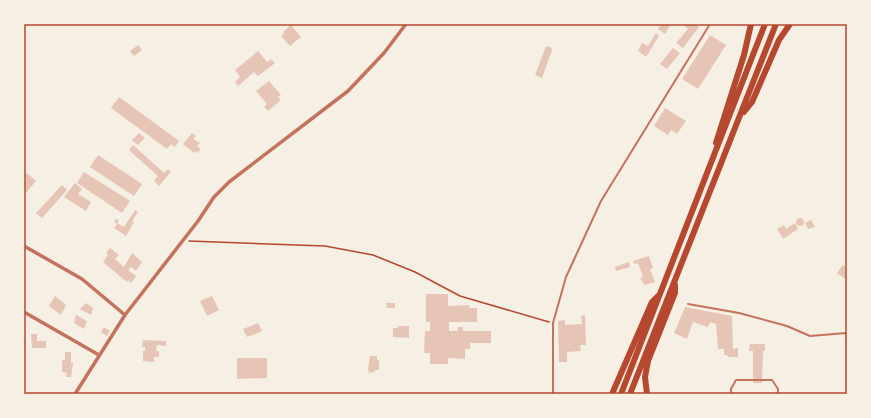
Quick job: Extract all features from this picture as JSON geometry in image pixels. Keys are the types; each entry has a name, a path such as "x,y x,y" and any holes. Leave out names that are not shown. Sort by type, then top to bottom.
{"highway":[{"path":"713,161 718,133 744,55 751,24"},
{"path":"621,394 624,378 660,295 765,24"},
{"path":"630,394 776,24"},
{"path":"740,116 752,102 779,40 790,24"},
{"path":"647,394 645,377 648,361 675,293 676,280"},
{"path":"612,394 624,378"}],"street":[{"path":"75,394 125,315 214,197 229,182 348,91 384,53 406,24"},
{"path":"24,246 82,279 125,315"},
{"path":"24,312 99,355"}],"lane":[{"path":"553,394 553,323 566,277 601,201 710,24"},
{"path":"688,304 739,314 787,326 810,336 846,333 847,343"},
{"path":"731,394 731,389 736,380 772,380 778,389 778,394"}],"path":[{"path":"182,241 325,246 351,250 393,262 460,296 553,323"}],"building":[{"path":"661,24 671,24 665,34 658,29"},
{"path":"682,24 695,24 699,27 683,48 676,43 688,29"},
{"path":"291,25 301,37 290,46 281,36 284,34 283,32"},
{"path":"656,33 659,36 646,57 638,51 642,43 648,46"},
{"path":"710,35 726,45 698,89 682,79"},
{"path":"138,45 142,50 134,56 130,51"},
{"path":"546,46 551,47 552,50 542,78 535,75"},
{"path":"673,48 680,53 667,69 660,64"},
{"path":"258,51 267,62 271,59 275,63 258,76 254,72 238,86 235,82 240,77 235,70"},
{"path":"269,81 281,95 278,97 281,100 268,111 264,107 267,104 256,91"},
{"path":"119,97 179,141 175,147 171,144 167,149 111,108"},
{"path":"665,108 686,121 677,134 671,130 668,135 654,126"},
{"path":"139,133 145,138 138,145 132,140"},
{"path":"192,133 196,136 193,139 200,143 197,146 201,149 197,153 196,151 194,153 183,144"},
{"path":"133,145 164,173 168,169 171,172 159,186 154,181 158,176 129,150"},
{"path":"98,155 142,184 134,196 90,167"},
{"path":"84,172 130,201 122,213 77,183"},
{"path":"27,173 36,181 26,193 24,191 24,177"},
{"path":"75,183 82,189 78,194 91,202 86,211 64,197"},
{"path":"62,185 67,190 42,218 36,213"},
{"path":"135,210 138,212 132,221 134,222 126,236 114,228 117,224 114,222 116,219 119,220 117,223 124,227"},
{"path":"798,218 802,218 804,222 802,226 798,226 796,224 796,220"},
{"path":"811,220 815,227 808,229 805,223"},
{"path":"795,223 798,229 783,239 777,229 784,225 786,229"},
{"path":"110,248 119,255 115,259 124,267 132,253 142,262 136,271 131,267 128,270 136,276 131,283 128,280 127,282 103,262 108,255 106,253"},
{"path":"649,256 653,268 650,269 655,282 645,285 640,278 643,277 638,263 634,264 633,261"},
{"path":"629,262 630,267 616,271 615,267"},
{"path":"843,265 847,268 847,280 837,273"},
{"path":"426,294 448,294 448,306 469,305 469,308 477,308 477,322 449,322 449,331 458,331 458,327 463,327 463,331 491,331 491,343 470,343 470,349 465,349 465,359 448,358 448,364 430,364 430,353 424,353 425,331 430,331 430,322 426,322"},
{"path":"55,296 66,305 61,315 49,306"},
{"path":"212,296 219,310 207,316 200,301"},
{"path":"86,303 93,308 91,315 80,309"},
{"path":"386,303 395,303 395,308 387,308"},
{"path":"685,307 732,316 733,349 738,348 738,357 728,357 727,355 724,355 724,349 718,349 716,324 710,322 708,327 693,322 687,339 674,333"},
{"path":"76,315 87,321 84,329 74,323"},
{"path":"585,315 586,345 580,345 581,351 567,352 567,362 559,362 558,321 565,320 565,325 582,324 581,316"},
{"path":"258,323 262,331 247,337 243,329"},
{"path":"398,326 409,326 409,338 393,337 393,328 398,328"},
{"path":"104,327 110,331 107,336 101,332"},
{"path":"31,334 37,334 37,341 46,341 46,348 32,348"},
{"path":"143,340 166,341 166,346 157,345 156,351 159,351 159,357 154,357 154,362 143,361 143,351 145,351 145,347 142,347"},
{"path":"750,344 765,344 765,351 763,351 762,383 753,383 753,351 749,351"},
{"path":"65,352 71,352 71,363 73,363 71,377 66,377 67,373 62,372 62,360 65,360"},
{"path":"370,356 377,356 377,360 379,360 379,370 369,373 368,369"},
{"path":"237,358 267,358 267,378 237,379"}]}
